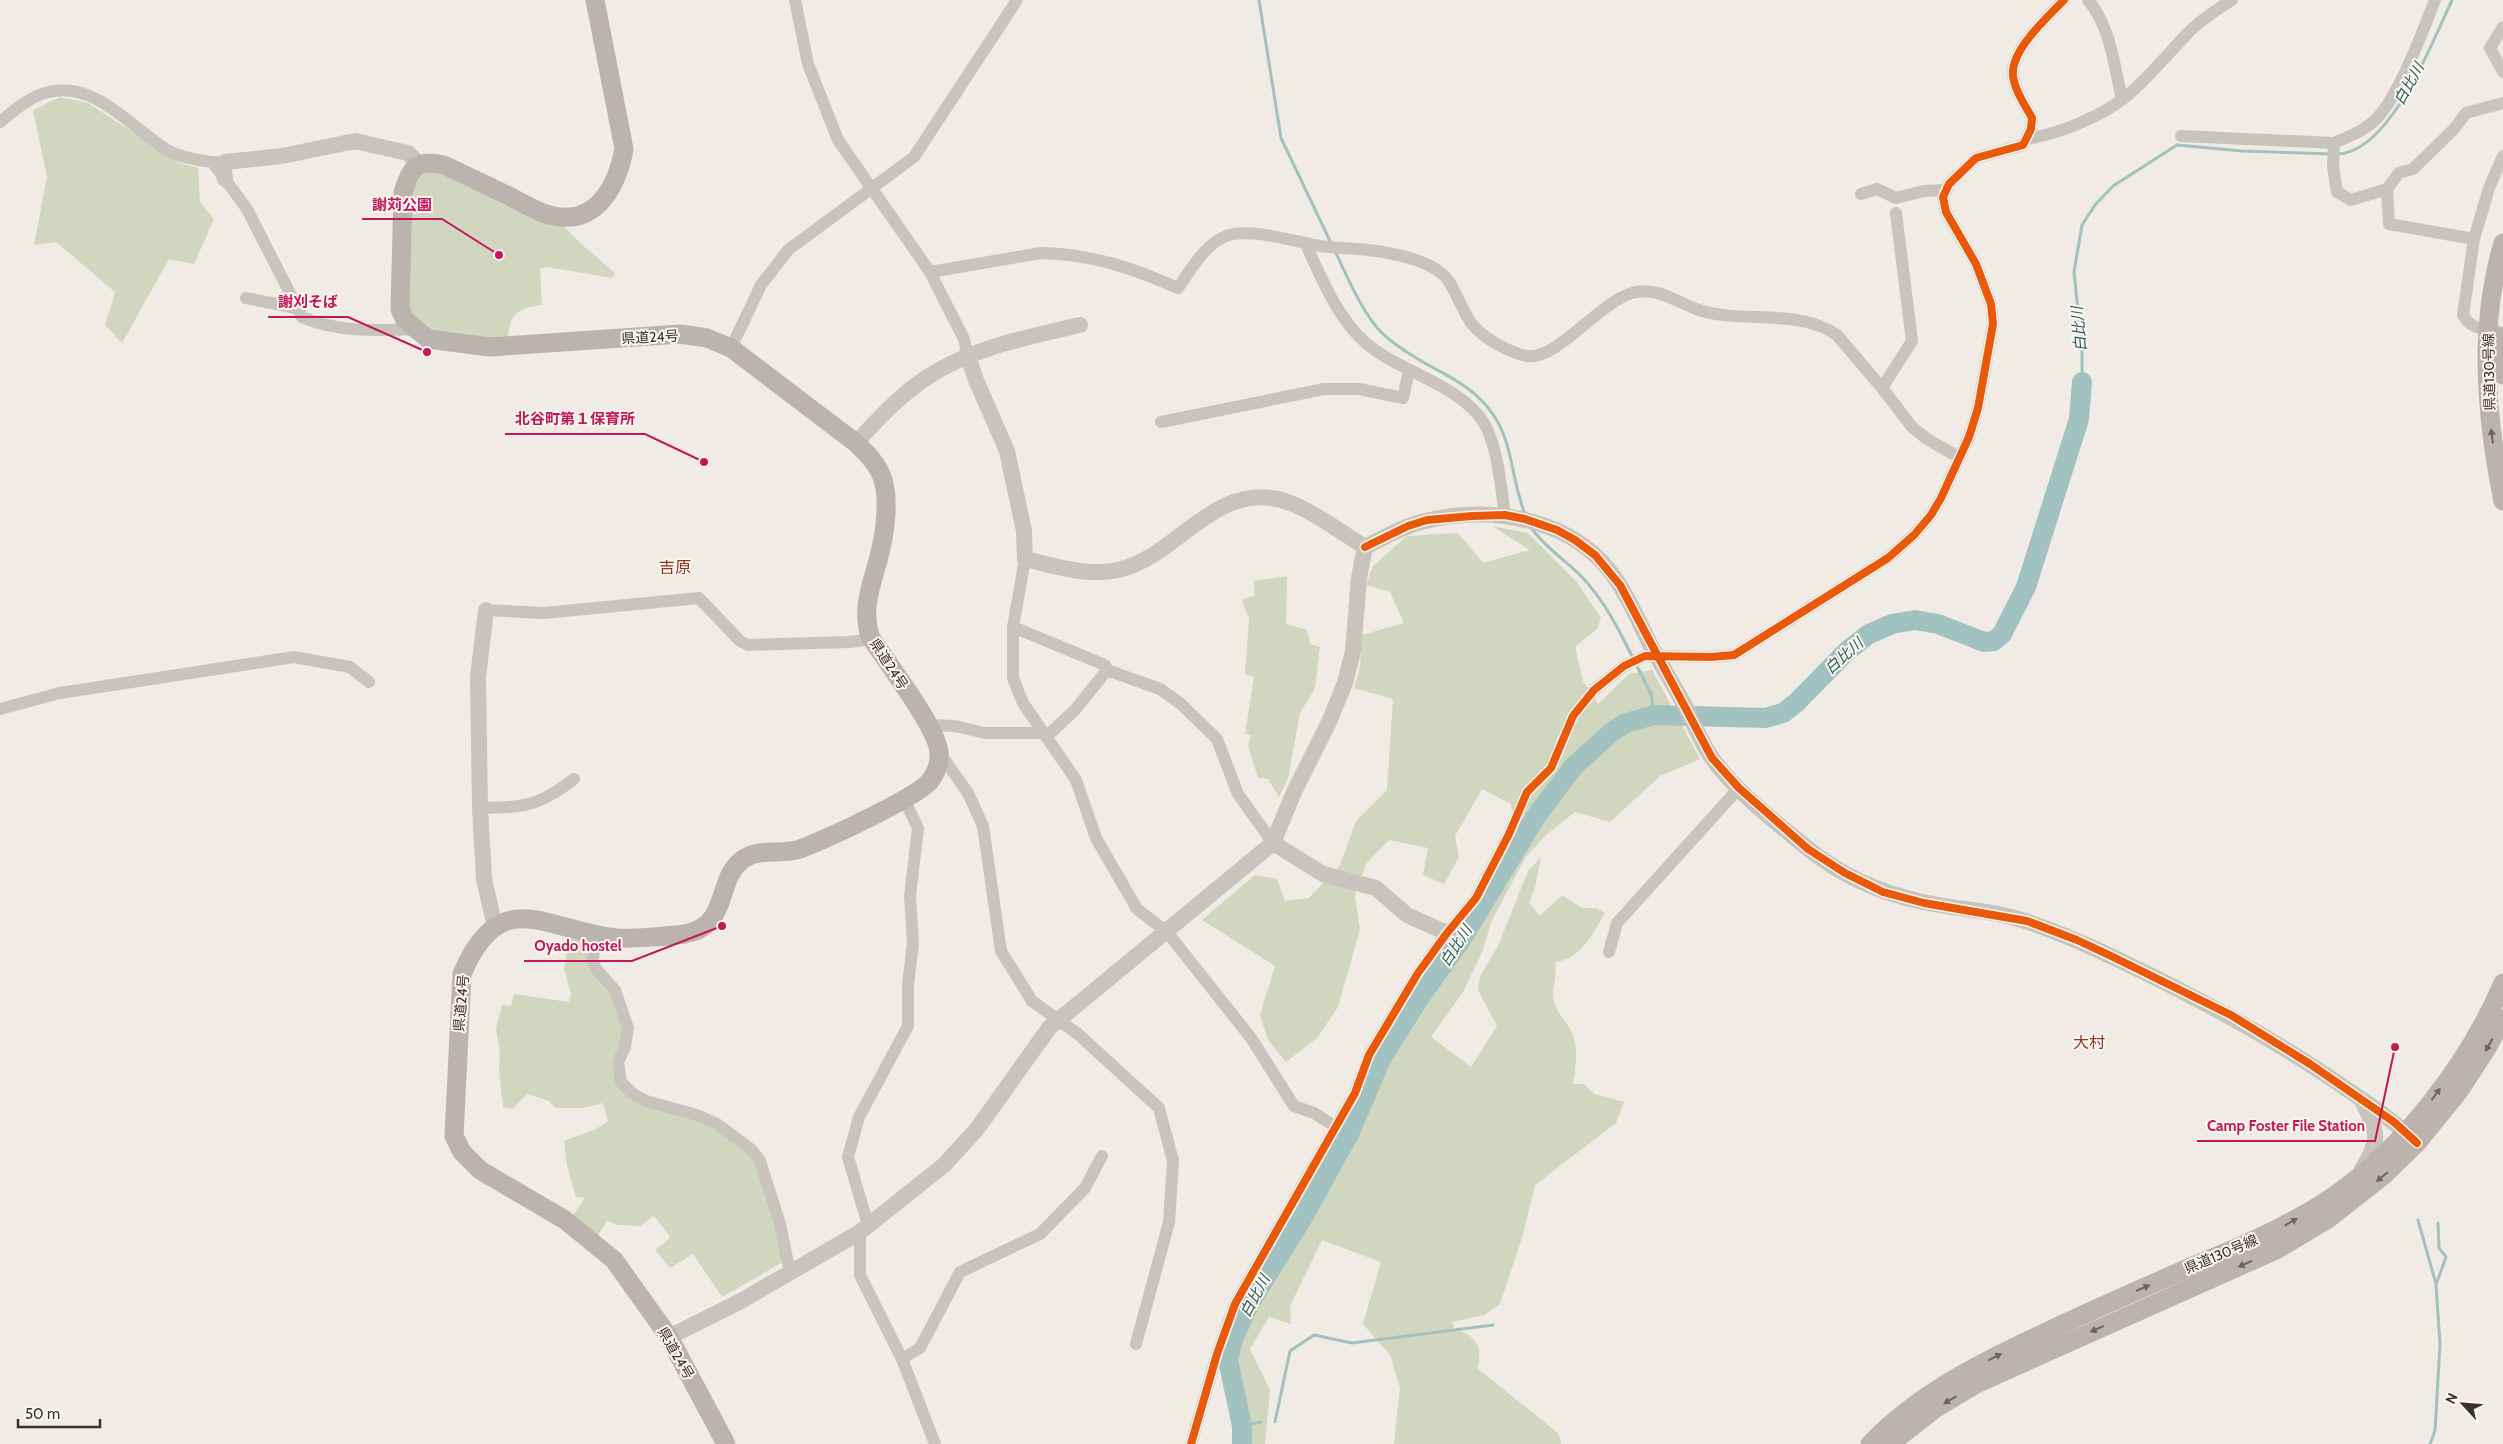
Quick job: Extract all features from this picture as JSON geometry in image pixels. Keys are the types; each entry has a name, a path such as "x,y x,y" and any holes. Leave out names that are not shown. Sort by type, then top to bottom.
{"main road":[{"path":"419,164 432,162 444,165 540,211 560,217 579,215 595,208 608,194 620,173 624,150 595,0"},
{"name":"県道24号","path":"419,164 408,175 403,193 400,309 405,320 428,339 490,347 680,334 706,338 731,348 856,443 872,459 880,472 885,490 884,529 866,605 867,626 872,639 928,725 939,752 936,772 929,782 904,799 798,849 756,853 744,858 734,867 721,904 713,918 702,928 686,934 618,938 521,917 503,922 495,927 472,951 462,974 454,1136 462,1152 480,1170 565,1220 614,1260 670,1337 726,1444"},
{"name":"県道130号線","path":"2503,243 2492,292 2503,375"},
{"name":"県道130号線","path":"2498,332 2487,357 2490,417 2503,501"},
{"name":"県道130号線","path":"1890,1444 1936,1408 1976,1384 2278,1250 2328,1219 2356,1198 2384,1175 2411,1138 2430,1103 2473,1040 2503,983"},
{"name":"県道130号線","path":"1870,1444 1912,1406 1971,1369 2082,1314 2270,1233 2321,1204 2411,1138 2464,1084 2503,1019"}],"street":[{"path":"795,0 808,64 838,140 930,272 964,339 976,380 1007,451 1024,531 1025,559 1013,627 1011,651 1013,678 1023,703 1076,780 1096,838 1138,909 1167,932 1251,1038 1294,1106 1314,1112 1336,1127"},
{"path":"731,348 761,285 788,250 914,157 1017,0"},
{"path":"1191,1444 1217,1354 1235,1304 1355,1093 1369,1055 1418,973 1447,933 1476,898 1509,834 1527,792 1551,768 1573,716 1594,690 1624,666 1651,656 1711,657 1734,655 1888,558 1914,535 1931,515 1969,437 1978,408 1993,324 1991,304 1976,264 1943,204 1944,190 1958,173 1976,158 2018,148 2027,139 2032,118 2019,94 2013,75 2016,60 2031,35 2064,0"},
{"path":"2088,0 2098,11 2108,36 2122,99"},
{"path":"2027,139 2040,137 2092,117 2122,99 2157,67 2188,33 2232,0"},
{"path":"2181,136 2334,145 2378,118 2399,84 2435,0"},
{"path":"2503,26 2490,48 2503,72"},
{"path":"0,122 35,96 66,89 88,95 107,106 170,152 219,162 282,156 356,141 408,153 419,164"},
{"path":"2474,239 2389,224 2387,189 2398,173 2413,169 2454,129 2466,113 2503,103"},
{"path":"2334,145 2336,192 2351,200 2387,189"},
{"path":"2498,332 2476,328 2467,322 2464,315 2474,239 2490,188 2503,156"},
{"path":"219,162 223,165 225,179 247,209 302,317 316,323 378,330 414,329"},
{"path":"1861,194 1878,189 1896,198 1924,191 1944,190"},
{"path":"1882,388 1912,341 1896,212"},
{"path":"930,272 1041,254 1059,254 1111,261 1139,270 1178,288 1207,250 1227,236 1262,236 1389,253 1439,271 1449,280 1472,324 1497,343 1527,356 1545,355 1615,300 1642,290 1656,292 1699,310 1729,316 1796,320 1819,326 1836,336 1882,388 1912,427 1927,439 1960,458"},
{"path":"1305,243 1331,298 1354,331 1384,356 1459,399 1482,420 1489,434 1509,516"},
{"path":"246,298 296,308"},
{"path":"856,443 880,417 918,384 946,366 1000,345 1080,325"},
{"path":"1161,422 1324,389 1359,389 1403,398 1409,371"},
{"path":"1025,559 1073,570 1102,572 1117,570 1145,560 1163,550 1223,505 1252,497 1285,501 1366,547"},
{"path":"1366,547 1408,526 1427,520 1472,516 1509,516 1537,523 1575,540 1586,547 1606,566 1620,585 1651,656 1682,701 1712,758 1739,788 1808,849 1845,873 1883,892 1924,903 2027,921 2077,940 2230,1015 2310,1064 2361,1099 2411,1138"},
{"path":"670,1337 742,1301 864,1229 944,1165 977,1129 1049,1028 1086,995 1167,932 1273,843 1294,792 1329,722 1345,683 1353,652 1359,578 1366,547"},
{"path":"495,927 484,879 480,808 478,677 486,610 544,613 699,598 740,641 748,644 850,642 872,639"},
{"path":"1013,627 1105,665 1107,670 1160,689 1181,704 1217,739 1238,794 1273,843 1323,874 1376,888 1407,915 1447,933"},
{"path":"0,709 60,693 294,657 350,668 368,682"},
{"path":"928,725 955,726 985,733 1045,735 1075,710 1107,670"},
{"path":"939,752 968,793 983,826 1000,951 1032,1001 1078,1034 1159,1108 1173,1161 1169,1222 1136,1344"},
{"path":"480,808 512,808 536,804 553,796 574,779"},
{"path":"1609,952 1617,923 1739,788"},
{"path":"904,799 918,828 910,896 914,943 908,985 908,1026 859,1117 848,1158 864,1229 860,1275 902,1359 935,1444"},
{"path":"595,933 593,961 596,969 615,990 628,1028 628,1037 618,1062 621,1082 633,1094 646,1100 697,1115 717,1124 752,1150 760,1161 780,1224 790,1273"},
{"path":"2355,1179 2374,1152 2377,1138 2375,1126 2361,1099"},
{"path":"902,1359 920,1348 960,1272 1040,1234 1085,1188 1102,1156"}],"green space":[{"path":"60,97 88,103 180,163 198,168 200,202 214,219 194,264 169,259 122,343 105,325 115,292 56,242 34,245 47,177 33,110"},
{"path":"419,164 553,215 579,242 615,273 612,278 547,267 540,269 542,305 532,306 514,316 509,328 508,346 428,339 405,320 403,193"},
{"path":"1492,526 1528,533 1576,581 1601,618 1597,629 1575,647 1583,681 1598,704 1629,674 1652,670 1700,759 1660,776 1610,822 1575,812 1546,835 1525,858 1491,922 1483,950 1463,992 1431,1037 1471,1067 1497,1026 1478,990 1480,976 1498,946 1528,871 1541,857 1535,888 1529,903 1540,916 1562,895 1582,908 1596,908 1605,913 1591,937 1579,951 1564,960 1555,962 1556,973 1553,997 1556,1008 1569,1027 1575,1041 1576,1055 1573,1084 1583,1084 1595,1094 1624,1102 1616,1123 1535,1185 1522,1238 1500,1304 1484,1315 1452,1322 1455,1329 1468,1335 1479,1348 1477,1368 1559,1434 1561,1444 1394,1444 1400,1388 1390,1355 1363,1324 1381,1262 1322,1240 1290,1306 1291,1324 1269,1317 1250,1349 1270,1390 1265,1444 1250,1444 1251,1426 1225,1358 1232,1330 1252,1287 1334,1147 1383,1046 1494,880 1517,835 1511,804 1482,789 1455,836 1459,857 1444,884 1423,875 1428,848 1389,840 1366,864 1355,896 1360,929 1338,1007 1317,1038 1286,1062 1268,1040 1260,1015 1275,966 1202,920 1255,875 1277,879 1285,901 1309,898 1340,865 1356,821 1387,790 1393,699 1354,688 1360,666 1362,635 1404,623 1390,592 1366,585 1373,566 1407,536 1458,533 1483,563 1530,550"},
{"path":"1287,576 1286,624 1307,630 1310,644 1320,647 1315,688 1300,713 1288,779 1279,797 1268,779 1258,778 1248,745 1251,735 1245,734 1254,677 1245,674 1249,619 1242,600 1255,595 1254,581"},
{"path":"571,929 595,934 593,958 626,1022 620,1059 622,1085 688,1112 719,1129 747,1152 759,1173 778,1237 783,1262 722,1297 693,1254 670,1268 655,1250 669,1239 669,1235 654,1216 640,1226 618,1225 607,1221 594,1241 569,1221 585,1198 576,1197 567,1166 564,1141 594,1130 608,1122 603,1103 583,1108 555,1108 549,1101 527,1094 513,1109 503,1107 499,1072 500,1052 496,1029 502,1005 511,1006 514,994 569,1002 571,994 564,969"}],"waterway":[{"path":"1259,0 1281,138 1331,243"},
{"name":"白比川","path":"2337,154 2356,149 2375,135 2392,116 2421,66 2452,0"},
{"name":"白比川","path":"2082,382 2082,350 2074,272 2082,225 2095,205 2113,186 2177,145 2242,151 2331,154"},
{"path":"1335,251 1358,299 1379,329 1403,349 1467,388 1483,402 1493,415 1501,428 1506,442 1525,514"},
{"name":"白比川","path":"1242,1444 1242,1426 1228,1360 1233,1339 1249,1304 1302,1219 1349,1134 1381,1059 1420,997 1461,940 1535,818 1574,766 1613,731 1626,723 1654,715 1765,718 1783,713 1796,703 1847,651 1869,634 1892,624 1915,620 1938,624 1984,642 1994,641 2002,634 2026,587 2079,419 2082,382"},
{"path":"1532,529 1543,542 1590,586 1610,616 1633,658"},
{"path":"1636,664 1651,694 1654,715"},
{"path":"2418,1220 2436,1284"},
{"path":"2430,1444 2435,1431 2440,1344 2436,1285 2446,1257 2439,1248 2438,1223"},
{"path":"1275,1422 1290,1351 1314,1335 1352,1343 1493,1325"},
{"path":"1242,1426 1261,1422"}],"cycle path":[{"path":"1191,1444 1217,1354 1235,1304 1355,1093 1369,1055 1418,973 1447,933 1476,898 1509,834 1527,792 1551,768 1573,716 1594,690 1624,666 1645,656 1711,657 1734,655 1888,558 1914,535 1931,515 1941,498 1969,437 1978,408 1993,324 1991,304 1976,264 1946,212 1943,197 1949,184 1976,158 2023,145 2031,129 2032,118 2016,87 2013,76 2014,66 2017,56 2031,35 2064,0"},
{"path":"1365,547 1408,526 1427,520 1472,516 1505,515 1525,519 1557,530 1575,540 1595,555 1620,585 1712,758 1739,788 1808,849 1845,873 1883,892 1924,903 2027,921 2077,940 2111,956 2231,1015 2310,1064 2394,1122 2417,1143"}],"place":[{"name":"謝苅公園","path":"499,255"},
{"name":"謝刈そば","path":"427,352"},
{"name":"北谷町第１保育所","path":"704,462"},
{"name":"Oyado hostel","path":"722,926"},
{"name":"Camp Foster File Station","path":"2395,1047"}],"district":[{"name":"吉原","path":"675,567"},
{"name":"大村","path":"2089,1042"}]}
